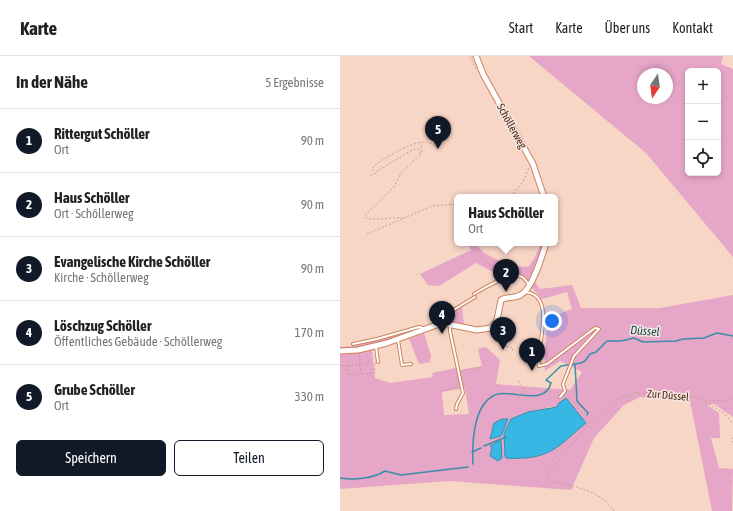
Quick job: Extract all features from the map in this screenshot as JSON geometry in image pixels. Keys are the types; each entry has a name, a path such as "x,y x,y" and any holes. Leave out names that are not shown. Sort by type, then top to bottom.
{"street":[{"name":"Schöllerweg","path":"476,56 483,74 533,164 543,194"},
{"path":"340,351 358,350 398,340 438,324 450,324 482,330 493,326 498,318 501,300 520,295 529,285 537,269 545,246"}],"lane":[{"path":"438,324 442,317 474,295 499,281 517,275 522,277 529,285"},
{"path":"525,291 537,296 543,305 539,366 547,364 595,328 598,328 598,331 574,356 563,384 565,391 560,397"},
{"path":"450,324 450,331 463,393 456,404 456,408"},
{"path":"354,344 377,340 419,327 426,329"},
{"path":"398,340 402,365 411,364"},
{"path":"376,346 378,362"}],"path":[{"path":"403,218 389,217 370,220 366,218 365,215 394,187 402,173 420,155 422,152 421,142"},
{"path":"376,172 372,169 378,162 421,142 427,142 437,148"},
{"path":"370,176 416,149 419,150 420,155"},
{"path":"513,194 524,180 529,166 533,164"},
{"path":"367,234 432,206 454,205"},
{"path":"473,246 495,269 517,275"},
{"path":"493,326 497,329 505,346 513,348 512,352"},
{"path":"358,350 361,374"},
{"path":"342,366 369,363 368,354"},
{"path":"347,366 348,375 375,373 374,363 378,362"},
{"path":"458,372 481,367"},
{"path":"519,381 524,387 524,394 519,394 519,399"},
{"path":"441,391 462,386"},
{"path":"565,391 590,422"},
{"name":"Zur Düssel","path":"614,511 602,499 592,492 555,483 545,477 590,422 616,400 635,393 665,393 704,400 725,414 733,424"},
{"path":"704,400 725,401 733,399"},
{"path":"733,437 733,444"}],"shaded area":[{"path":"529,56 723,56 721,64 733,69 733,257 646,153"},
{"path":"469,246 478,246 484,253 509,266 528,267 534,259 540,246 543,246 540,258 543,263 535,282 540,289 572,285 581,308 660,308 733,295 733,417 714,404 707,405 719,413 720,438 711,438 719,468 733,469 732,511 712,511 690,401 670,398 640,397 624,405 594,438 571,490 449,481 340,489 340,354 372,350 375,378 390,383 433,377 432,373 456,368 460,370 482,366 478,349 486,347 500,360 496,384 570,390 582,372 560,361 545,371 545,319 572,309 567,292 542,299 524,279 517,275 499,275 476,263 439,286 428,285 420,274 471,250","holes":["465,388 469,414 444,415 442,392","549,407 557,407 578,430 571,436 504,444 504,433 511,419"]},
{"path":"462,307 464,324 443,320 445,317"},
{"path":"422,328 382,342 361,347 340,349 340,347 353,346"},
{"path":"424,333 431,356 430,362 419,364 409,339"}],"water":[{"path":"566,398 586,423 552,451 535,457 506,458 504,433 511,419 528,412 557,407 559,403"},
{"path":"502,419 508,419 501,436 490,439 494,423"},
{"path":"501,440 502,458 498,461 490,456 492,448 490,446"}],"waterway":[{"name":"Düssel","path":"473,464 475,427 481,408 486,401 493,396 500,394 525,396 542,394 547,390 551,383 546,380 561,366 585,361 590,354 596,352 607,341 621,341 634,338 643,342 676,341 683,339 704,338 717,333 733,336"},
{"path":"575,364 577,401 588,413 587,415"},
{"path":"484,446 506,437"},
{"name":"Düssel","path":"472,452 481,448"},
{"name":"Düssel","path":"340,478 363,478 374,476 385,471 401,475 468,467"}],"place":[{"name":"Grube Schöller","path":"438,149"},
{"name":"Haus Schöller","path":"506,292"},
{"name":"Löschzug Schöller","path":"442,334"},
{"name":"Evangelische Kirche Schöller","path":"503,350"},
{"name":"Rittergut Schöller","path":"532,371"}]}
